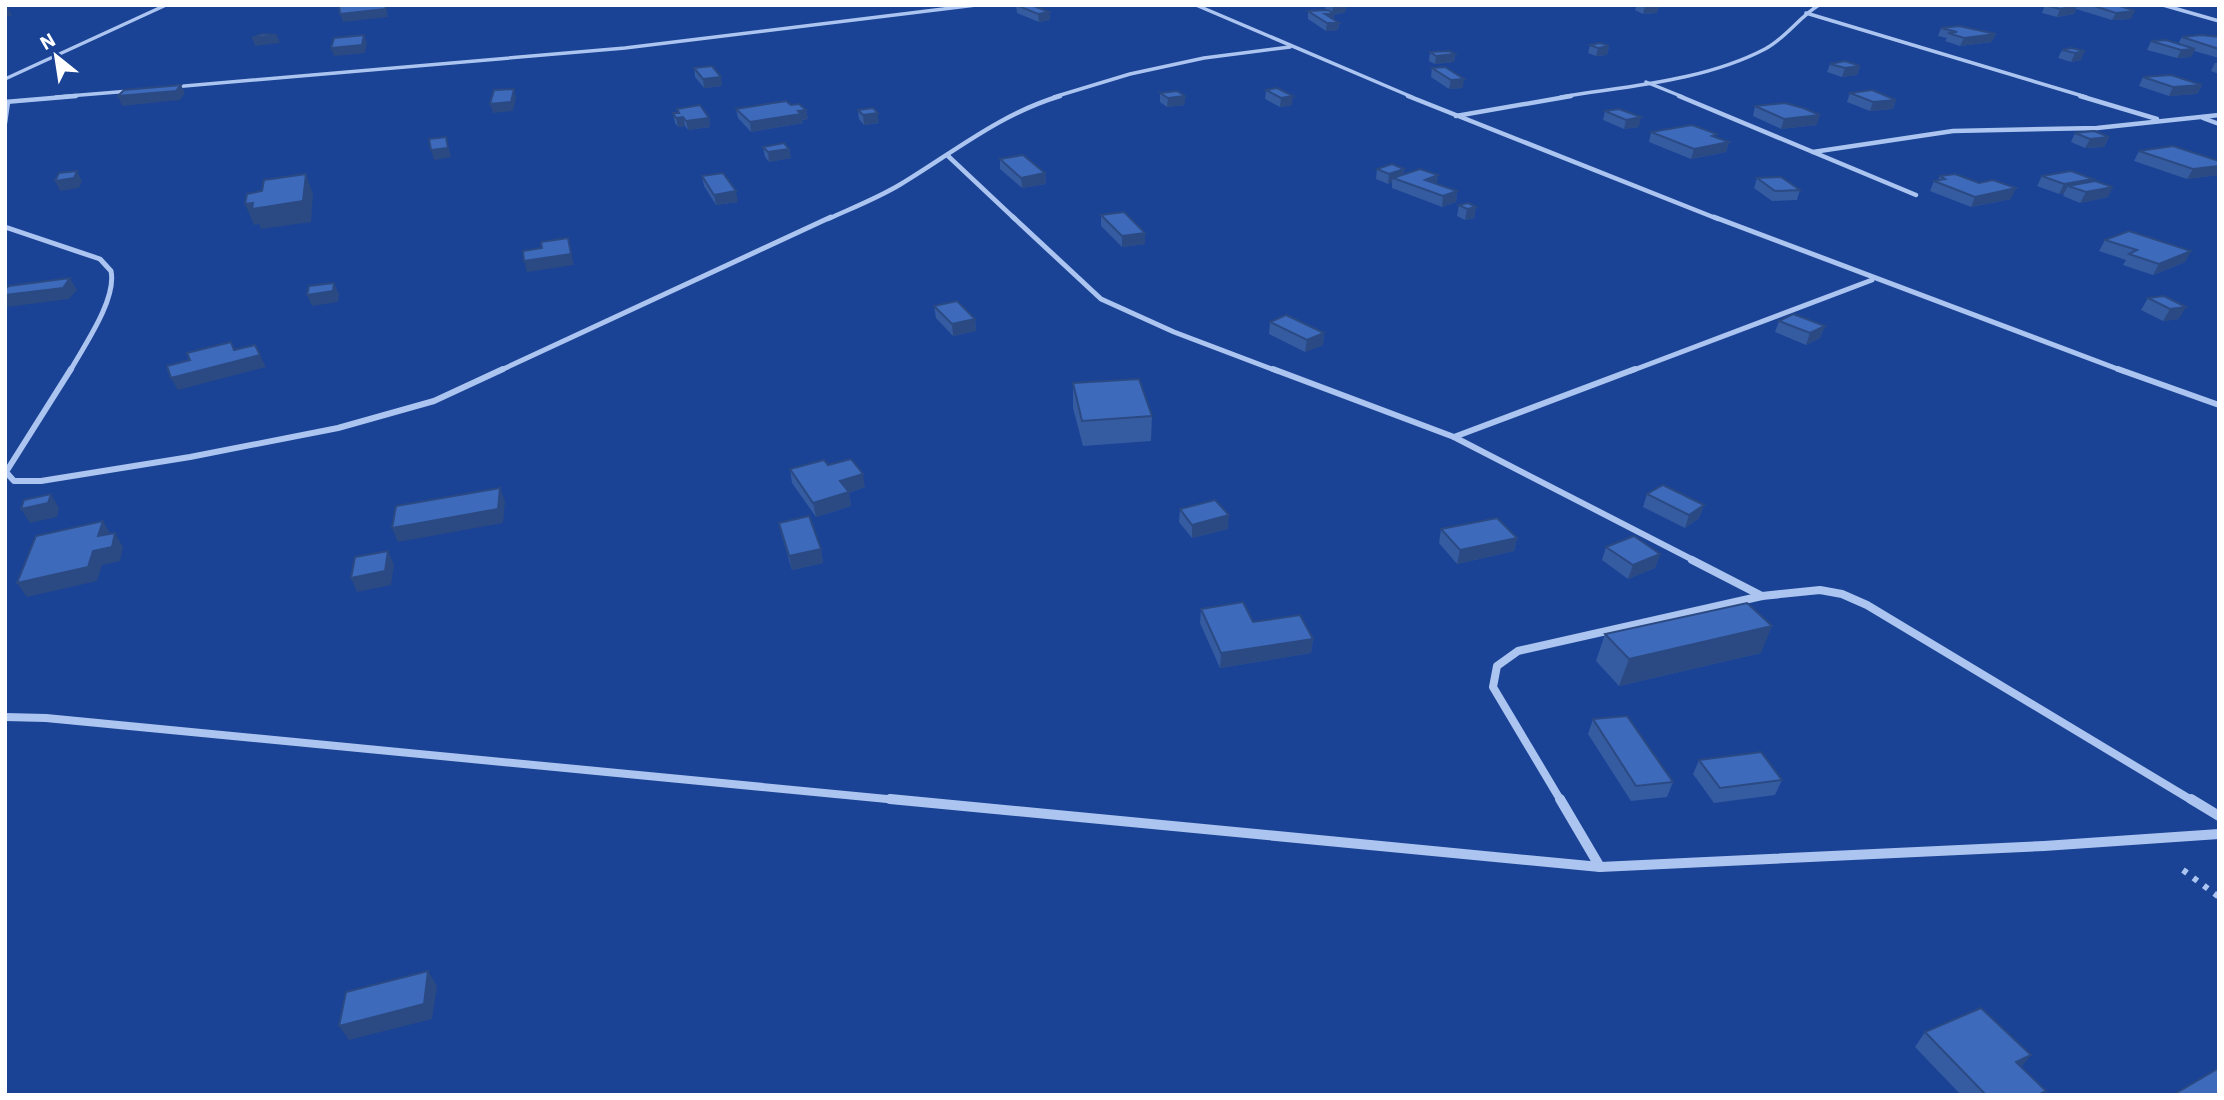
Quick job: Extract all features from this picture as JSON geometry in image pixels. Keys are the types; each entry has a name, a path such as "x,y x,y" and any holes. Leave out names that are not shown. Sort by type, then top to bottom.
{"street":[{"path":"5,79 166,5"},
{"path":"167,87 625,48 976,5"},
{"path":"1196,5 1456,116 1872,280 2219,405"},
{"path":"1456,116 1726,65 1767,49 1790,34 1806,13 1819,5"},
{"path":"2163,5 2219,21"},
{"path":"1806,13 2161,120"},
{"path":"5,227 100,259 113,275 107,302 94,329 6,472 14,481 41,481 323,432 381,419 435,401 898,186 1002,119 1030,105 1130,74 1204,58 1290,47"},
{"path":"1646,82 1916,195"},
{"path":"5,123 7,102 141,90"},
{"path":"1813,152 1953,131 2097,128 2219,115"},
{"path":"2197,116 2219,124"},
{"path":"947,155 1101,299 1174,332 1454,437 1762,596"},
{"path":"1454,437 1872,280"},
{"path":"1600,867 1493,687 1497,666 1518,651 1762,596 1820,590 1857,600 2219,816"},
{"path":"5,717 46,718 1600,867 1693,866 1767,859 2143,842 2219,834"}],"building":[{"path":"339,5 385,5 386,9 340,14"},
{"path":"1016,5 1031,5 1049,12 1038,14"},
{"path":"2045,5 2073,5 2077,6 2060,9"},
{"path":"2091,5 2117,5 2135,11 2116,13"},
{"path":"1328,10 1334,14 1325,14 1339,23 1327,23 1308,11"},
{"path":"1959,26 1996,34 1964,38 1948,33 1957,32 1941,28"},
{"path":"262,34 277,35 252,38"},
{"path":"364,35 362,45 331,48 334,38"},
{"path":"2182,37 2219,37 2219,49"},
{"path":"2166,40 2195,49 2181,50 2151,41"},
{"path":"1600,43 1609,46 1598,48 1590,45"},
{"path":"2071,48 2085,51 2075,53 2062,50"},
{"path":"1449,51 1455,54 1436,56 1430,52"},
{"path":"1845,61 1860,66 1845,68 1830,64"},
{"path":"712,66 721,77 703,79 694,68"},
{"path":"1445,67 1464,79 1451,80 1432,68"},
{"path":"2171,75 2202,85 2173,87 2143,77"},
{"path":"181,85 176,91 118,96 124,90"},
{"path":"1277,88 1293,96 1281,98 1266,90"},
{"path":"514,89 511,102 490,104 494,90"},
{"path":"1872,90 1896,100 1873,102 1850,93"},
{"path":"1177,91 1185,96 1168,98 1160,93"},
{"path":"786,101 791,105 799,104 806,110 798,111 801,114 750,122 736,109"},
{"path":"1785,103 1820,115 1784,119 1755,106"},
{"path":"700,105 709,118 686,121 683,117 676,118 673,113 679,113 677,109"},
{"path":"873,108 878,113 863,115 858,110"},
{"path":"1619,109 1641,117 1626,120 1605,111"},
{"path":"1692,125 1717,134 1712,136 1729,142 1694,149 1651,132"},
{"path":"2094,131 2109,137 2090,139 2075,133"},
{"path":"446,137 448,148 431,150 429,139"},
{"path":"784,143 789,149 768,152 763,147"},
{"path":"2173,146 2219,161 2219,166 2193,169 2139,151"},
{"path":"1023,155 1045,173 1021,178 1000,159"},
{"path":"1392,164 1404,169 1389,174 1377,169"},
{"path":"1420,169 1438,175 1425,180 1457,191 1443,196 1393,178"},
{"path":"77,171 74,178 55,181 59,173"},
{"path":"2071,171 2093,179 2064,184 2042,176"},
{"path":"723,173 736,191 714,195 702,176"},
{"path":"306,174 303,201 252,209 253,203 245,204 247,194 262,191 264,180"},
{"path":"1955,174 1979,183 1993,180 2016,188 1975,197 1934,181 1945,179 1940,176"},
{"path":"1781,177 1800,190 1775,191 1757,178"},
{"path":"2095,181 2113,187 2086,192 2068,186"},
{"path":"1468,203 1476,207 1467,209 1459,205"},
{"path":"1124,212 1145,233 1122,236 1101,215"},
{"path":"2129,231 2191,251 2159,264 2129,254 2137,250 2105,240"},
{"path":"568,238 571,254 524,261 523,251 542,248 541,242"},
{"path":"70,278 63,288 5,295 5,289 9,286"},
{"path":"334,283 333,291 307,295 309,286"},
{"path":"2164,296 2186,307 2170,309 2148,298"},
{"path":"957,301 975,319 952,324 934,306"},
{"path":"1793,314 1825,326 1810,333 1779,321"},
{"path":"1286,315 1324,333 1307,340 1270,322"},
{"path":"231,342 234,350 255,345 260,355 171,378 167,366 190,360 187,353"},
{"path":"1139,379 1152,416 1082,421 1073,383"},
{"path":"851,459 863,474 840,481 849,492 813,503 790,469 824,460 828,465"},
{"path":"1663,485 1704,505 1689,515 1647,494"},
{"path":"500,488 498,509 392,528 396,506"},
{"path":"51,494 48,503 21,509 24,500"},
{"path":"1215,500 1229,515 1192,525 1180,509"},
{"path":"809,516 821,549 789,556 779,523"},
{"path":"1497,518 1517,538 1460,550 1441,529"},
{"path":"103,521 98,536 115,533 112,547 93,551 88,567 17,583 36,536"},
{"path":"1634,536 1660,554 1633,565 1606,547"},
{"path":"388,551 385,571 351,578 355,557"},
{"path":"1243,602 1253,622 1300,615 1313,639 1221,653 1201,609"},
{"path":"1747,603 1772,626 1629,659 1605,634"},
{"path":"1627,716 1673,782 1636,786 1593,719"},
{"path":"1761,752 1782,780 1720,788 1699,760"},
{"path":"428,971 424,1004 339,1026 346,992"},
{"path":"1981,1008 2031,1055 2016,1062 2046,1091 2038,1095 1986,1095 1925,1032"},
{"path":"2219,1068 2219,1095 2173,1095"}]}
